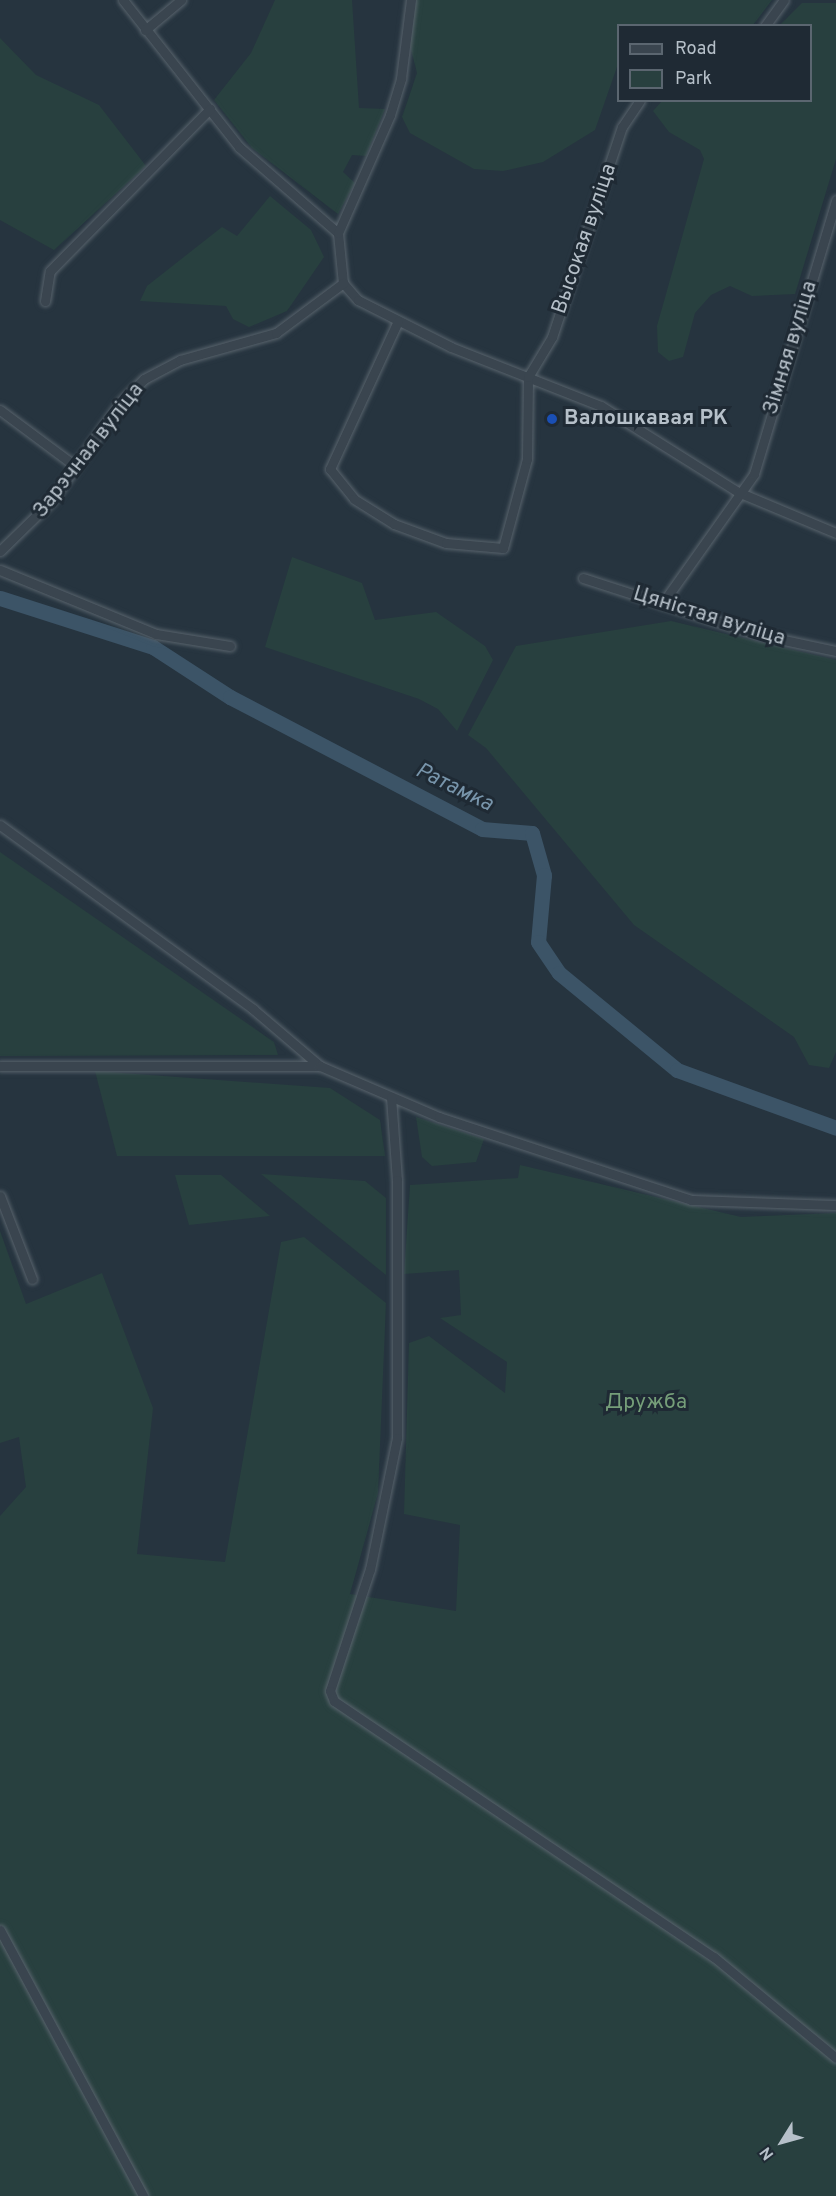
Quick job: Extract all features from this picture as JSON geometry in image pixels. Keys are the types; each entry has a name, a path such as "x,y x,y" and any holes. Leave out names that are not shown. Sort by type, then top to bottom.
{"street":[{"path":"123,0 210,109 269,177 338,233"},
{"path":"145,30 181,0"},
{"path":"411,0 401,78 390,115 338,233 342,279 358,300 398,321 601,406 738,492 836,533"},
{"path":"766,24 784,0"},
{"name":"Высокая вуліца","path":"528,377 552,337 622,127 639,102"},
{"path":"45,301 50,271 210,109"},
{"name":"Зімняя вуліца","path":"662,604 738,492 754,474 836,200"},
{"name":"Зарэчная вуліца","path":"0,551 27,529 144,379 180,360 276,333 342,279"},
{"path":"398,321 330,469 354,499 394,524 446,543 503,548 527,459 528,377"},
{"path":"0,410 75,466"},
{"path":"0,570 156,634 230,646"},
{"name":"Цяністая вуліца","path":"583,578 760,635 836,651"},
{"path":"0,825 253,1008 320,1066 391,1097 692,1200 836,1204"},
{"path":"0,1066 320,1066"},
{"path":"391,1097 397,1170 397,1438 370,1569 330,1691 334,1701 714,1957 836,2058"},
{"path":"0,1196 32,1279"},
{"path":"0,1930 142,2196"}],"green space":[{"path":"275,0 352,0 359,108 385,109 366,156 352,155 343,172 355,183 338,214 252,148 214,100 251,53"},
{"path":"411,0 772,0 754,24 617,24 617,67 595,130 543,162 503,171 474,169 410,133 402,117 417,73 406,30"},
{"path":"802,3 836,3 836,159 795,294 752,296 730,286 711,295 695,313 683,357 669,361 658,352 657,326 704,159 700,150 669,132 653,111 661,102 812,102 812,24 781,24"},
{"path":"0,38 36,75 99,105 146,166 54,250 0,220"},
{"path":"270,196 311,230 324,257 287,311 249,327 233,319 226,306 140,301 147,286 222,227 237,236"},
{"path":"292,557 362,583 375,620 436,612 485,646 493,660 457,731 438,709 419,699 265,647"},
{"path":"671,621 836,660 836,1052 829,1068 809,1065 794,1037 634,925 486,748 468,735 516,646"},
{"path":"0,852 274,1042 278,1055 0,1056"},
{"path":"95,1071 330,1088 380,1120 385,1156 117,1156"},
{"path":"416,1117 484,1139 476,1162 432,1166 422,1157"},
{"name":"Дружба","path":"520,1165 741,1217 836,1213 836,2196 0,2196 0,1516 26,1487 19,1437 0,1443 0,1231 26,1304 102,1273 153,1408 137,1554 225,1562 281,1242 304,1237 386,1303 378,1493 350,1594 456,1611 460,1525 404,1514 409,1343 429,1336 505,1393 507,1362 440,1318 461,1315 459,1270 404,1274 410,1185 518,1178"},
{"path":"261,1174 365,1181 386,1198 386,1275"},
{"path":"175,1175 221,1175 270,1216 189,1225"}],"waterway":[{"name":"Ратамка","path":"0,598 153,647 230,697 482,829 532,833 544,875 538,942 559,973 677,1070 836,1128"}],"place":[{"name":"Валошкавая РК","path":"552,419"}]}
